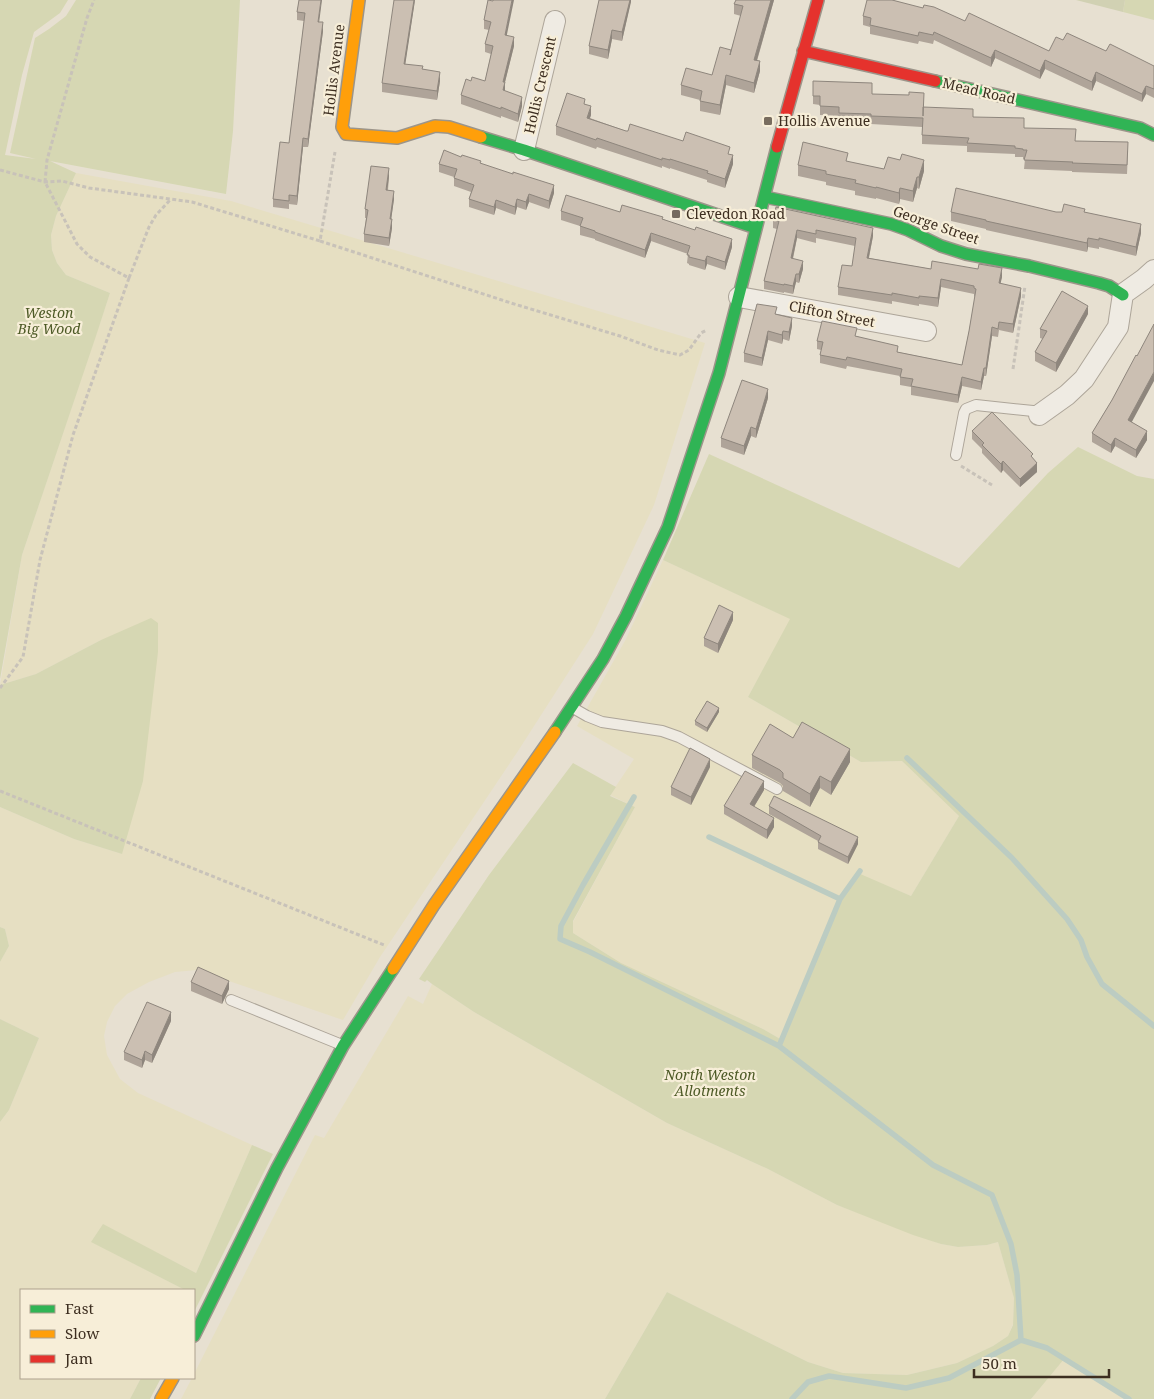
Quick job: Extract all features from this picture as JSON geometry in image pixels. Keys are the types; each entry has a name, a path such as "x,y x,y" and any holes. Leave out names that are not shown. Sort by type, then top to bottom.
{"main road":[{"name":"Hollis Avenue","path":"359,0 342,127 346,134 390,138 400,137 435,126 445,126 524,150 756,228"},
{"path":"195,1334 277,1168 342,1046 603,659 626,616 668,527 718,375 783,124 818,0"},
{"name":"Mead Road","path":"803,51 1140,128 1154,134"},
{"name":"George Street","path":"765,196 891,224 941,246 1099,283 1109,286 1123,295"},
{"path":"161,1399 171,1379"}],"street":[{"name":"Hollis Crescent","path":"524,150 554,21"},
{"path":"1040,418 1084,379 1118,327 1123,295 1154,270"},
{"name":"Clifton Street","path":"739,297 929,331"}],"lane":[{"path":"956,455 964,413 969,407 979,405 1040,418"},
{"path":"572,707 602,722 662,731 679,737 777,789"},
{"path":"231,1000 342,1046"}],"path":[{"path":"94,0 87,18 47,160 45,182 77,244 90,257 130,278"},
{"path":"320,241 338,134 342,127"},
{"path":"0,170 45,182 62,181 89,188 192,202 620,336 658,350 680,354 689,350 701,333 715,326 732,324"},
{"path":"0,688 23,657 40,560 73,435 149,226 156,215 171,199"},
{"path":"1013,369 1028,266"},
{"path":"956,455 956,464 992,485"},
{"path":"0,791 403,953"}],"shaded area":[{"path":"76,173 231,201 705,343 654,505 593,634 518,751 380,957 343,1020 197,970 175,972 149,982 127,994 115,1006 107,1022 104,1036 107,1055 120,1079 138,1093 252,1145 196,1273 103,1225 92,1242 183,1289 20,1289 20,1379 140,1379 130,1399 0,1399 0,1122 9,1110 39,1038 0,1019 0,962 9,946 5,929 0,927 0,807 74,839 122,854 101,640 36,674 0,685 22,555 110,293 66,275 57,263 52,250 51,235 56,216"},
{"path":"663,560 791,619 748,697 861,762 902,761 959,816 911,896 858,874 840,899 782,1040 763,1029 621,963 573,933 573,922 635,807 610,795 634,759 577,726 626,639"},
{"path":"432,984 474,1012 667,1123 768,1169 837,1205 941,1244 958,1247 987,1245 998,1242 1014,1298 1013,1324 1008,1336 993,1346 957,1363 907,1375 843,1373 808,1362 667,1292 605,1399 181,1399 191,1379 195,1379 195,1372 315,1135 324,1138 408,996 423,1004"},
{"path":"1064,1358 1129,1399 1031,1399"}],"green space":[{"name":"Weston Big Wood","path":"0,0 68,0 60,13 34,32 22,75 5,155 36,159 10,153 35,38 66,16 76,0 240,0 233,131 226,194 50,161 76,173 56,216 51,235 52,250 57,263 66,275 110,293 22,555 0,679"},
{"path":"1076,0 1125,0 1123,12"},
{"path":"1125,0 1154,0 1154,20 1123,12"},
{"name":"North Weston Allotments","path":"1078,447 1137,476 1154,479 1154,1399 1129,1399 1064,1359 1031,1399 605,1399 667,1292 808,1362 843,1373 907,1375 957,1363 993,1346 1008,1336 1013,1325 1014,1298 998,1242 987,1245 958,1247 941,1244 837,1205 768,1169 667,1123 474,1012 427,980 425,982 419,979 489,875 573,763 616,787 610,796 635,807 573,921 573,933 621,963 763,1029 782,1040 840,899 858,873 911,896 959,816 902,761 861,762 748,697 790,619 663,560 709,454 959,568 1048,473"},
{"path":"151,618 158,623 158,652 143,781 122,854 74,839 0,807 0,685 36,674 101,640"},
{"path":"0,927 5,929 9,946 0,962"},
{"path":"0,1019 39,1038 9,1110 0,1122"},
{"path":"252,1145 273,1154 195,1310 195,1289 183,1289 91,1242 103,1224 196,1273"},
{"path":"140,1379 160,1379 150,1399 130,1399"}],"building":[{"path":"299,0 321,0 318,22 323,22 308,139 303,138 297,196 289,195 289,201 273,199 280,142 289,143 305,13 297,12"},
{"path":"394,0 414,0 404,64 423,66 422,69 440,72 437,91 382,83"},
{"path":"488,0 512,0 505,35 514,37 503,82 505,82 503,90 522,97 518,114 461,95 466,79 471,81 472,77 485,81 493,46 485,44 491,22 484,20"},
{"path":"599,0 630,0 622,32 612,30 608,50 589,46"},
{"path":"736,0 771,0 754,60 760,61 754,83 726,75 720,105 700,101 702,91 681,85 686,68 712,75 720,47 731,50 730,55 743,6 734,4"},
{"path":"867,0 892,0 923,8 924,5 934,7 965,21 969,13 1049,51 1056,37 1063,40 1067,33 1106,51 1110,44 1154,66 1154,89 1146,86 1142,94 1096,72 1092,82 1045,60 1040,71 995,50 991,58 934,32 933,35 919,32 918,36 870,25 871,18 863,16"},
{"path":"813,81 872,83 872,94 909,95 909,92 924,93 923,107 973,109 973,117 1024,118 1024,128 1076,129 1075,141 1128,142 1127,165 1024,160 1027,150 1015,148 1015,146 967,143 969,138 922,135 923,118 839,113 839,107 820,106 820,96 813,96"},
{"path":"567,93 585,99 584,104 591,106 587,118 626,131 628,131 630,124 683,141 686,132 730,147 728,154 733,155 725,179 707,173 708,171 670,159 662,158 662,160 556,126"},
{"path":"803,142 848,153 846,161 884,169 888,157 900,160 902,154 924,160 913,191 900,188 899,193 855,183 856,180 826,174 826,171 798,165"},
{"path":"444,150 461,157 462,155 481,161 480,163 513,174 513,172 554,185 549,201 529,194 526,202 517,199 515,207 496,200 494,207 469,199 474,185 454,178 457,169 439,164"},
{"path":"371,166 389,168 386,190 394,191 389,238 364,234 368,210 365,209"},
{"path":"956,188 1056,212 1062,212 1064,204 1085,209 1084,212 1141,224 1136,247 1099,238 1099,240 1088,238 1087,243 951,212"},
{"path":"566,195 620,212 622,205 663,217 662,219 695,230 696,227 732,239 725,262 707,256 705,261 689,257 687,255 690,246 651,233 645,250 580,226 583,218 561,211"},
{"path":"776,207 873,228 867,258 931,269 932,261 978,269 979,264 1002,268 999,283 1021,288 1013,324 999,322 998,329 992,327 986,368 984,368 981,382 962,377 958,395 911,386 913,379 900,377 902,369 847,357 846,360 820,355 823,342 817,341 822,321 857,328 855,336 898,346 897,352 962,365 976,289 974,286 941,279 938,298 919,296 919,298 838,287 842,265 852,266 856,238 816,230 816,234 797,230 791,258 803,261 799,274 796,274 793,286 764,281 779,221 773,220"},
{"path":"1062,291 1088,306 1056,363 1035,352 1047,331 1040,329"},
{"path":"757,304 777,307 775,314 792,318 789,332 783,331 782,335 768,331 762,358 744,353"},
{"path":"1154,324 1154,372 1128,420 1147,431 1136,450 1115,438 1111,445 1092,433"},
{"path":"742,380 768,389 756,429 751,427 744,446 721,438"},
{"path":"992,412 1033,454 1031,456 1037,463 1020,479 1003,461 1001,464 982,445 984,443 972,431"},
{"path":"719,605 733,612 718,644 704,638"},
{"path":"707,701 719,708 707,728 695,721"},
{"path":"802,722 850,749 831,782 820,776 810,794 783,778 783,773 780,770 752,755 770,724 793,738"},
{"path":"690,748 710,759 691,797 671,787"},
{"path":"745,771 764,781 750,804 774,818 767,830 724,806"},
{"path":"774,796 858,837 848,857 818,842 821,836 769,806"},
{"path":"198,967 229,981 222,996 191,982"},
{"path":"147,1002 171,1012 152,1055 145,1051 142,1060 124,1052"}],"waterway":[{"path":"907,758 1012,858 1067,919 1081,940 1087,957 1102,984 1154,1026"},
{"path":"634,797 561,926 560,939 779,1046 933,1165 992,1195 1011,1244 1017,1275 1021,1340"},
{"path":"709,837 840,899"},
{"path":"779,1046 840,899 860,871"},
{"path":"792,1399 808,1382 829,1376 906,1388 949,1378 1021,1340 1047,1348 1129,1399"}],"traffic: fast":[{"path":"935,81 1140,128 1154,135"},
{"path":"481,137 756,228"},
{"path":"555,732 603,659 626,616 668,527 719,373 777,147"},
{"path":"765,197 891,224 941,246 966,254 1029,266 1099,283 1109,286 1123,295"},
{"path":"195,1334 277,1168 343,1046 393,969"}],"traffic: slow":[{"path":"359,0 342,127 346,134 397,138 435,126 449,127 481,137"},
{"path":"393,969 434,905 555,732"},
{"path":"161,1399 172,1379"}],"traffic: jam":[{"path":"777,147 818,0"},
{"path":"803,51 935,81"}],"place":[{"name":"Hollis Avenue","path":"768,121"},
{"name":"Clevedon Road","path":"676,214"}]}
